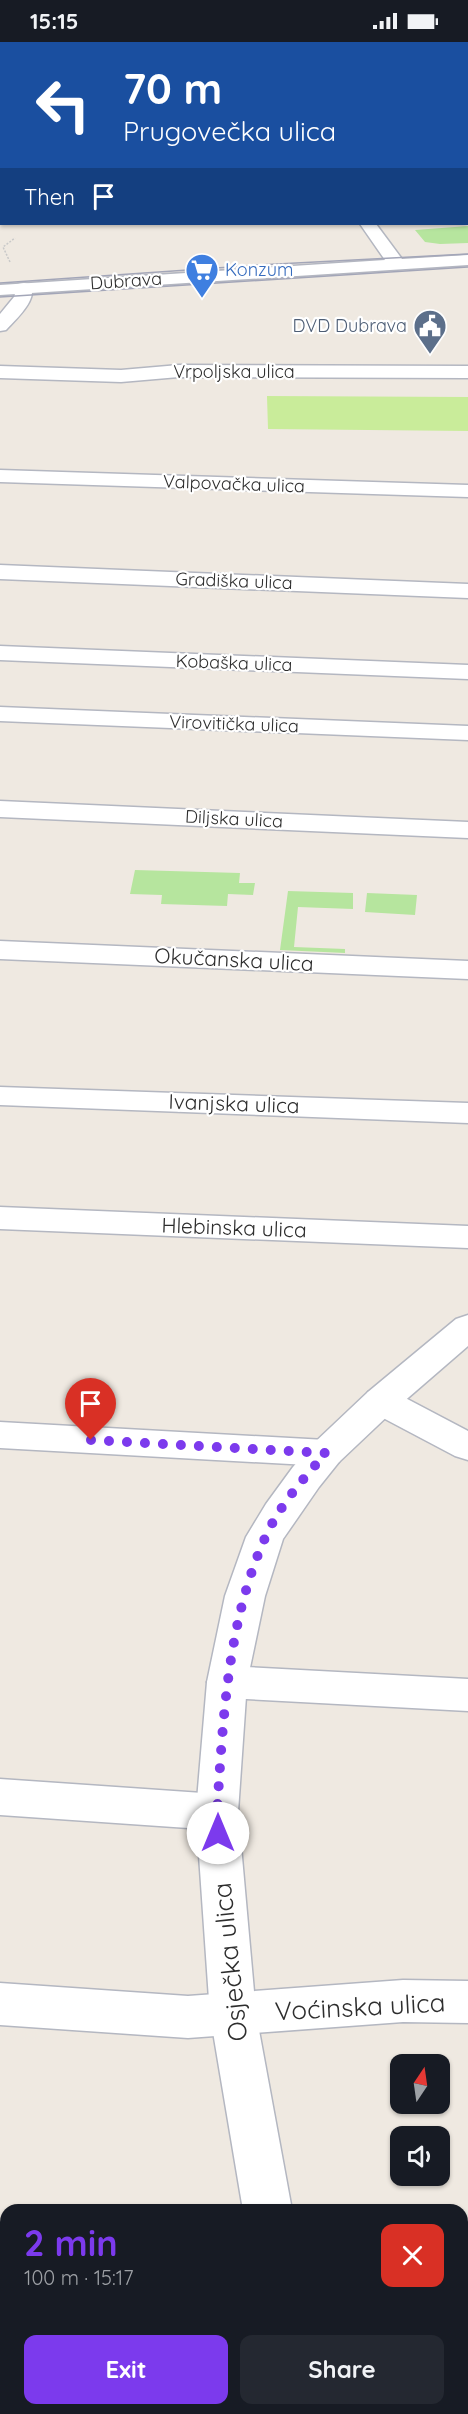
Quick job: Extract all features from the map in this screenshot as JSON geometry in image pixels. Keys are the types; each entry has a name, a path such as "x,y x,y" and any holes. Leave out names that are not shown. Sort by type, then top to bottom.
{"street":[{"path":"369,225 396,263"},
{"name":"Dubrava","path":"0,290 468,260"},
{"path":"0,326 23,298 24,288"},
{"name":"Vrpoljska ulica","path":"0,372 121,376 179,371 468,372"},
{"name":"Valpovačka ulica","path":"0,476 468,491"},
{"name":"Gradiška ulica","path":"0,572 468,591"},
{"name":"Kobaška ulica","path":"0,653 468,672"},
{"name":"Virovitička ulica","path":"0,714 468,733"},
{"name":"Diljska ulica","path":"0,809 468,830"},
{"name":"Okučanska ulica","path":"0,950 468,970"},
{"name":"Ivanjska ulica","path":"0,1096 468,1113"},
{"name":"Hlebinska ulica","path":"0,1218 468,1237"},
{"name":"Osječka ulica","path":"267,2204 233,2014 217,1812 227,1682 245,1596 265,1537 293,1492 326,1453 381,1401 468,1327"},
{"path":"381,1401 468,1447"},
{"path":"0,1435 326,1453"},
{"path":"227,1682 468,1695"},
{"path":"0,1797 217,1812"},
{"name":"Voćinska ulica","path":"0,2004 188,2018 403,2001 468,2002"}],"path":[{"path":"13,268 3,247 19,235"}],"green space":[{"path":"468,226 468,243 425,242 415,230"},
{"path":"267,396 468,397 468,431 268,429"},
{"path":"135,870 240,873 239,883 255,883 253,895 228,894 227,906 161,904 162,895 130,894"},
{"path":"288,891 353,893 353,909 298,907 294,947 345,949 345,953 280,950"},
{"path":"367,893 417,895 415,915 365,912"}],"tram line":[{"path":"0,283 258,265 468,254"},
{"path":"0,297 468,267"}],"place":[{"name":"Konzum","path":"202,299"},
{"name":"DVD Dubrava","path":"430,355"}],"route":[{"path":"91,1440 326,1453 293,1492 265,1537 245,1596 227,1682 217,1812 218,1833"}]}
